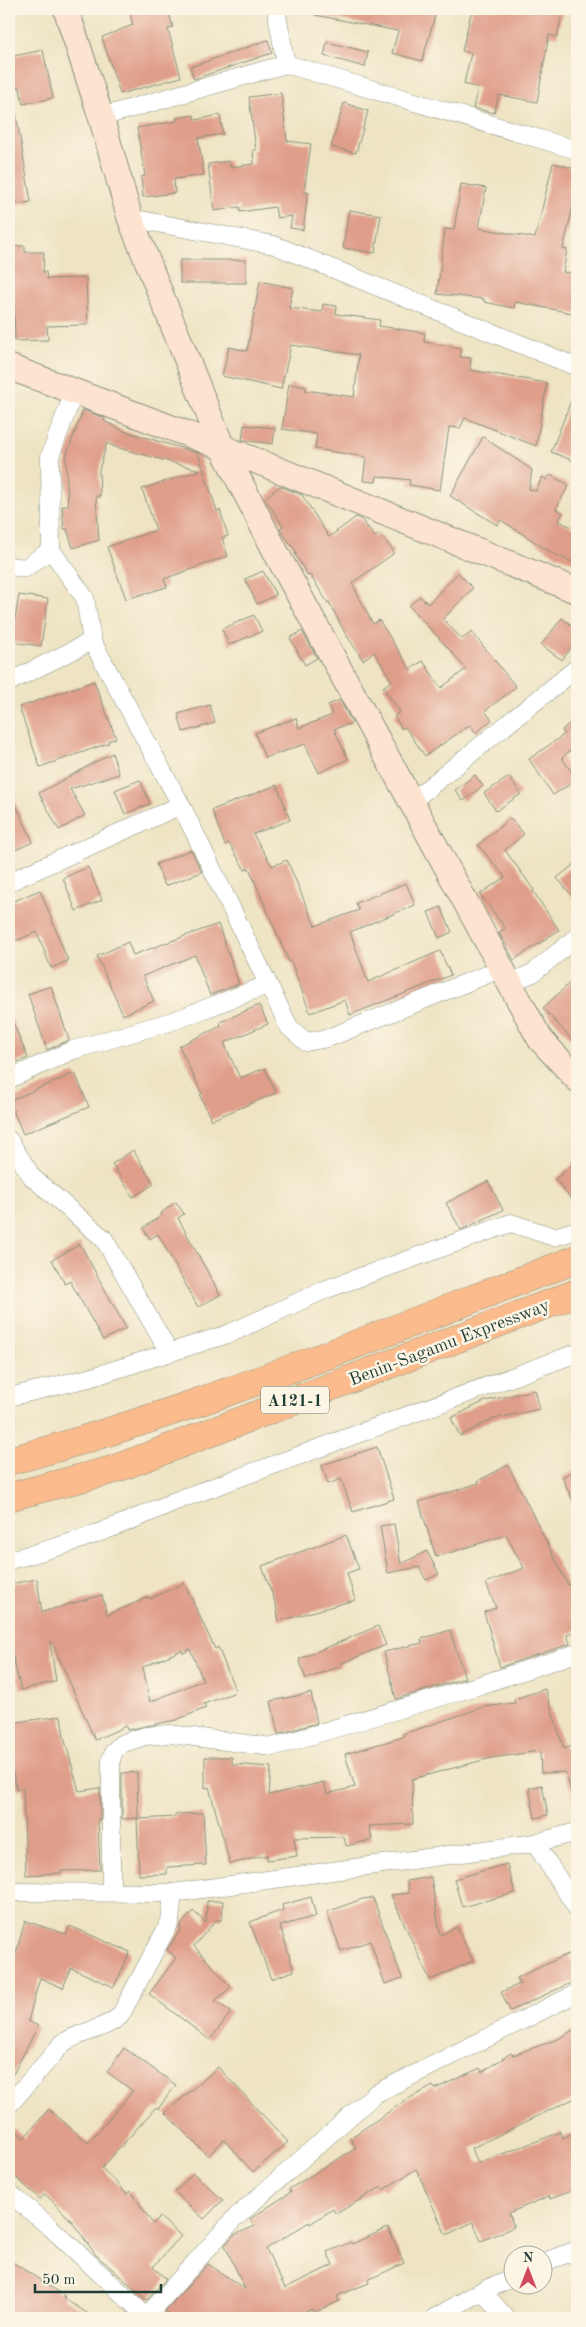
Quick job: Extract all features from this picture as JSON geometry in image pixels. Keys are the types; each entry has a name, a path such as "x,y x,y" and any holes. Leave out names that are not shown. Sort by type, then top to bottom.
{"highway":[{"name":"Benin-Sagamu Expressway","path":"9,1461 84,1441 208,1399 577,1259"},
{"name":"Benin-Sagamu Expressway","path":"9,1497 112,1470 577,1293"}],"street":[{"path":"66,9 101,117 130,218 222,447 280,560 412,800 540,1039 577,1079"},
{"path":"276,9 286,64"},
{"path":"101,117 286,64 577,150"},
{"path":"130,218 274,244 577,367"},
{"path":"9,366 222,447 577,591"},
{"path":"74,392 50,456 51,550 85,598 92,641 181,805 289,1027 306,1042 328,1038 506,976 533,973 577,937"},
{"path":"9,566 25,568 51,550"},
{"path":"9,682 92,641"},
{"path":"412,800 577,668"},
{"path":"9,882 181,805"},
{"path":"9,1079 73,1050 176,1020 267,985"},
{"path":"9,1140 32,1177 104,1239 169,1352"},
{"path":"9,1396 89,1378 231,1333 324,1290 511,1223 554,1237 577,1230"},
{"path":"9,1560 52,1550 173,1502 577,1352"},
{"path":"111,1891 111,1759 114,1750 121,1744 145,1736 170,1734 272,1747 480,1685 577,1653"},
{"path":"9,1892 111,1891 173,1893 535,1843 577,1832"},
{"path":"535,1843 577,1908"},
{"path":"9,2105 63,2043 73,2036 111,2024 120,2016 170,1922 173,1893"},
{"path":"9,2193 50,2227 147,2318 234,2218 375,2094 577,1993"},
{"path":"554,2258 577,2250"},
{"path":"434,2318 504,2281"},
{"path":"482,2292 506,2318"}],"building":[{"path":"137,9 168,9 173,27 168,29 181,77 120,94 102,37 133,25 129,11"},
{"path":"316,9 437,9 422,61 392,53 398,31 315,15"},
{"path":"472,9 563,9 557,37 549,35 537,102 499,95 494,113 473,108 478,88 464,84 471,53 462,51"},
{"path":"268,40 272,53 194,79 190,67"},
{"path":"327,42 368,52 365,67 324,56"},
{"path":"43,50 53,98 23,104 20,87 9,89 9,57"},
{"path":"281,93 287,141 311,144 304,192 308,192 303,230 290,228 292,216 277,218 275,207 240,212 240,207 214,211 208,164 229,161 230,167 254,164 253,150 256,150 249,97"},
{"path":"344,103 368,111 356,153 331,147"},
{"path":"9,114 16,114 31,202 9,205"},
{"path":"194,115 195,120 220,115 223,134 198,138 204,175 174,179 175,193 143,197 141,177 145,176 137,128 177,121 176,118"},
{"path":"553,163 577,169 577,190 563,249 567,250 563,272 577,274 577,314 515,302 514,308 484,302 484,299 437,294 445,229 454,230 461,184 486,188 479,228 535,238"},
{"path":"349,210 381,215 375,253 343,248"},
{"path":"12,246 25,246 25,252 44,252 43,272 46,272 47,279 86,278 88,325 47,326 48,340 15,341"},
{"path":"180,260 246,260 246,283 180,283"},
{"path":"260,281 293,288 289,308 322,312 323,304 337,306 336,314 380,320 379,326 425,333 424,342 461,348 460,357 471,358 470,370 547,383 536,446 465,418 460,428 449,427 440,490 409,485 410,480 377,476 376,482 363,481 366,457 315,449 317,434 282,429 289,384 306,387 305,390 354,397 359,355 291,345 281,389 222,376 229,347 247,351"},
{"path":"577,388 577,462 551,452"},
{"path":"83,410 105,418 104,421 124,431 198,453 217,511 220,510 228,536 222,538 228,556 164,579 167,587 126,599 107,547 156,530 142,489 200,470 115,447 107,443 99,470 100,496 96,496 99,540 73,548 67,529 64,529 62,506 68,506 66,457"},
{"path":"244,425 275,428 273,444 242,440"},
{"path":"483,437 532,470 529,489 536,491 542,477 547,480 550,475 569,485 556,509 563,513 558,521 577,529 577,564 552,553 501,520 497,525 450,496"},
{"path":"280,486 302,495 329,537 356,517 361,519 375,537 379,534 393,550 393,554 352,583 373,624 379,620 410,669 423,661 441,688 466,669 409,606 420,596 428,604 458,573 473,588 443,619 462,639 472,632 516,687 485,711 492,720 476,733 470,725 425,756 405,727 402,729 394,716 400,712 383,687 392,681 374,652 363,660 345,633 329,602 310,575 308,576 295,554 297,553 280,529 283,526 265,498"},
{"path":"263,571 276,595 257,604 245,579"},
{"path":"19,595 48,599 41,646 11,642"},
{"path":"254,615 262,631 229,645 222,629"},
{"path":"562,618 577,629 577,640 562,660 541,645"},
{"path":"302,631 317,658 305,665 290,638"},
{"path":"94,681 116,738 108,741 109,743 40,767 19,707"},
{"path":"340,700 352,723 334,729 348,759 319,773 305,744 265,758 255,733 296,718 299,728 332,715 328,705"},
{"path":"210,705 215,723 183,732 178,714"},
{"path":"577,717 577,748 575,746 562,758 577,780 553,795 529,759 565,734 562,730"},
{"path":"112,753 119,774 70,789 85,815 59,830 39,793"},
{"path":"475,775 483,786 463,801 455,790"},
{"path":"509,777 521,794 496,811 484,793"},
{"path":"140,780 150,804 125,814 115,790"},
{"path":"277,785 290,820 253,834 272,866 287,860 315,926 359,910 356,903 406,883 415,905 350,932 368,982 440,951 451,975 350,1015 345,1000 310,1013 291,961 289,962 249,868 245,870 229,843 225,845 212,810"},
{"path":"9,789 33,842 9,853"},
{"path":"510,818 524,834 505,850 534,890 559,930 514,960 499,933 505,928 480,894 505,877 478,845"},
{"path":"191,850 202,872 165,886 156,864"},
{"path":"577,862 577,902 557,878"},
{"path":"88,867 102,900 76,911 63,878"},
{"path":"40,890 68,961 51,968 37,932 15,941 9,926 9,903"},
{"path":"441,907 452,932 439,938 428,912"},
{"path":"218,924 239,984 210,995 195,955 143,976 154,1001 123,1015 97,956 128,942 133,955"},
{"path":"577,976 577,1045 543,1008"},
{"path":"51,986 69,1040 47,1050 28,994"},
{"path":"259,1005 268,1024 224,1043 240,1078 265,1068 276,1093 211,1120 200,1095 202,1094 179,1046 221,1026 220,1022"},
{"path":"9,1013 28,1058 12,1064 9,1055"},
{"path":"75,1073 89,1107 23,1134 9,1101"},
{"path":"133,1150 154,1184 133,1197 112,1164"},
{"path":"577,1161 577,1206 555,1179"},
{"path":"488,1181 503,1210 461,1230 446,1203"},
{"path":"176,1202 184,1214 178,1218 220,1295 198,1307 158,1234 150,1239 143,1228 162,1215 161,1213"},
{"path":"80,1244 126,1328 103,1340 70,1281 65,1284 52,1260"},
{"path":"535,1390 540,1409 493,1419 460,1436 451,1418 485,1401"},
{"path":"377,1447 394,1499 353,1512 341,1479 328,1484 322,1465"},
{"path":"508,1465 568,1585 573,1583 577,1594 577,1630 567,1635 570,1644 500,1667 484,1612 496,1608 486,1583 524,1568 506,1535 436,1557 419,1502 479,1483 478,1481"},
{"path":"577,1469 577,1510 562,1477"},
{"path":"394,1524 401,1564 427,1551 439,1574 426,1580 419,1567 388,1573 380,1526"},
{"path":"346,1535 359,1569 347,1573 355,1600 279,1621 276,1605 262,1566"},
{"path":"37,1579 42,1612 102,1595 107,1615 149,1597 150,1599 184,1583 215,1649 218,1647 236,1692 204,1704 206,1708 176,1720 127,1730 126,1726 95,1740 52,1642 50,1642 56,1681 21,1690 9,1641 9,1584","holes":["190,1649 203,1680 150,1702 143,1667 182,1650 183,1653"]},
{"path":"378,1626 386,1645 340,1664 341,1666 306,1679 299,1659"},
{"path":"450,1630 465,1678 396,1699 384,1652 422,1643 421,1639"},
{"path":"545,1689 564,1749 577,1744 577,1802 575,1802 565,1772 541,1773 540,1751 491,1758 412,1779 413,1824 369,1826 372,1840 346,1846 344,1837 294,1838 297,1856 267,1860 267,1855 230,1864 209,1787 205,1788 205,1757 232,1757 232,1764 271,1767 269,1795 324,1782 327,1794 355,1787 345,1754 403,1737 403,1734 484,1707 515,1703 514,1699"},
{"path":"311,1693 317,1723 278,1734 271,1701"},
{"path":"61,1716 64,1737 79,1791 100,1788 100,1819 98,1819 100,1870 61,1871 61,1873 26,1875 23,1788 17,1790 9,1756 9,1723"},
{"path":"137,1772 138,1818 122,1819 122,1773"},
{"path":"542,1785 548,1815 535,1818 529,1788"},
{"path":"203,1813 206,1865 167,1867 167,1874 139,1875 137,1819 175,1817 175,1814"},
{"path":"507,1864 515,1893 462,1907 454,1879"},
{"path":"431,1877 440,1935 457,1927 473,1961 430,1980 391,1895 409,1893 407,1881"},
{"path":"311,1897 316,1916 280,1926 294,1971 271,1979 250,1922 283,1910 282,1905"},
{"path":"373,1898 402,1978 385,1984 370,1941 341,1951 327,1912 362,1899"},
{"path":"207,1901 223,1901 222,1920 216,1920 194,1946 231,1987 215,2001 231,2012 210,2040 149,1994 176,1958 167,1950 181,1929 180,1926 193,1911 206,1923"},
{"path":"25,1921 66,1934 70,1926 130,1952 114,1987 71,1968 63,1988 40,1978 28,2021 38,2026 9,2082 9,1955 15,1957"},
{"path":"568,1954 577,1974 577,1980 510,2011 501,1992 520,1984 517,1978"},
{"path":"577,2028 577,2097 472,2148 478,2163 561,2132 563,2138 577,2131 577,2189 550,2199 549,2196 509,2213 514,2227 481,2241 473,2222 446,2235 416,2169 383,2190 381,2187 336,2214 333,2209 266,2249 285,2288 333,2265 327,2252 351,2242 352,2244 388,2228 404,2263 368,2280 369,2283 337,2296 339,2301 314,2313 312,2309 293,2318 175,2318 165,2311 208,2264 245,2289 225,2245 234,2235 255,2226 250,2219 291,2192 289,2189 356,2148 350,2138 406,2100 433,2086 435,2089 480,2068 482,2072 511,2053 513,2055 558,2039"},
{"path":"124,2048 176,2085 158,2109 156,2107 102,2168 127,2194 131,2191 153,2224 160,2217 181,2236 153,2267 166,2279 147,2300 95,2254 71,2220 45,2194 40,2199 9,2171 9,2125 24,2138 49,2109 88,2143 133,2091 107,2072"},
{"path":"218,2067 288,2142 253,2172 224,2140 208,2156 165,2113"},
{"path":"193,2173 223,2200 204,2219 175,2192"},
{"path":"9,2260 65,2296 63,2298 95,2318 9,2318"}]}
